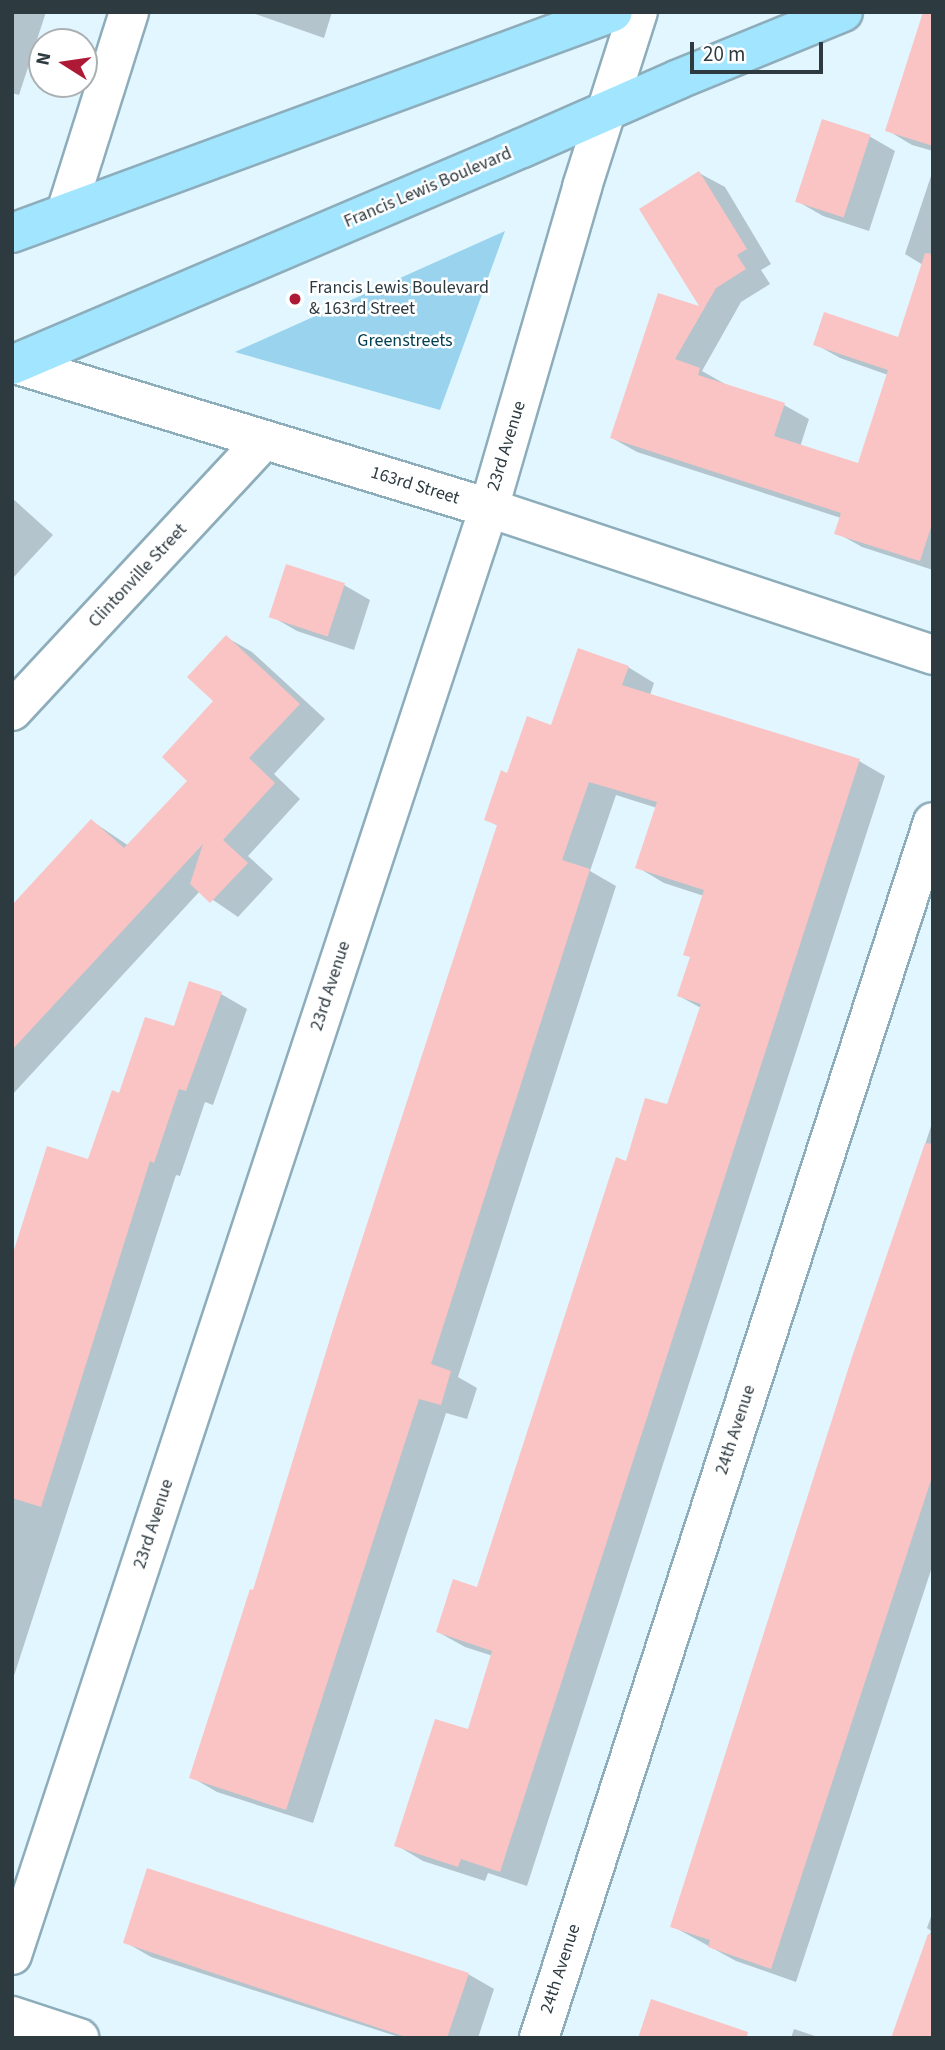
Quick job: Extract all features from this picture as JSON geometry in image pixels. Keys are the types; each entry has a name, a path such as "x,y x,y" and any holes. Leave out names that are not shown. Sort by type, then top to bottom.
{"main road":[{"path":"12,233 613,12"},
{"name":"Francis Lewis Boulevard","path":"14,364 843,12"}],"street":[{"path":"66,212 129,12"},
{"name":"23rd Avenue","path":"12,1955 489,508 638,12"},
{"name":"163rd Street","path":"14,364 489,508 933,655"},
{"name":"Clintonville Street","path":"12,711 264,440"},
{"name":"24th Avenue","path":"539,2038 933,822"},
{"path":"12,2016 79,2038"}],"green space":[{"name":"Greenstreets","path":"505,231 440,410 235,352"}],"building":[{"path":"923,12 933,12 933,146 885,131"},
{"path":"822,119 871,135 844,218 795,202"},
{"path":"699,171 747,249 737,255 746,269 716,288 675,359 700,368 698,375 785,403 774,436 858,463 888,370 813,345 824,312 898,337 925,253 933,254 933,521 920,561 834,534 841,513 610,438 658,293 699,306 639,209"},
{"path":"286,564 345,583 328,636 269,617"},
{"path":"226,635 300,704 249,758 275,783 223,840 248,863 210,903 190,884 203,844 12,1050 12,905 91,819 124,848 187,781 162,757 213,701 187,677"},
{"path":"578,648 629,666 622,685 860,759 500,1872 461,1859 458,1867 394,1846 435,1719 468,1729 492,1651 436,1632 453,1579 477,1587 616,1157 626,1161 645,1098 667,1104 701,1004 677,996 690,957 683,955 704,890 635,868 657,802 589,782 562,860 590,869 431,1364 451,1371 441,1405 419,1399 286,1810 189,1778 250,1589 253,1590 337,1316 497,825 484,820 501,770 507,773 527,716 551,725"},
{"path":"189,981 222,992 186,1091 179,1089 154,1163 150,1161 41,1507 12,1498 12,1256 47,1146 88,1159 112,1090 119,1093 145,1017 174,1026"},
{"path":"925,1143 933,1144 933,1474 771,1969 708,1947 710,1940 670,1927 852,1357"},
{"path":"147,1868 469,1973 447,2038 409,2038 123,1943"},
{"path":"928,1934 933,1935 933,2038 891,2038"},
{"path":"651,1999 748,2032 747,2038 638,2038"}],"place":[{"name":"Francis Lewis Boulevard & 163rd Street","path":"295,299"}]}
